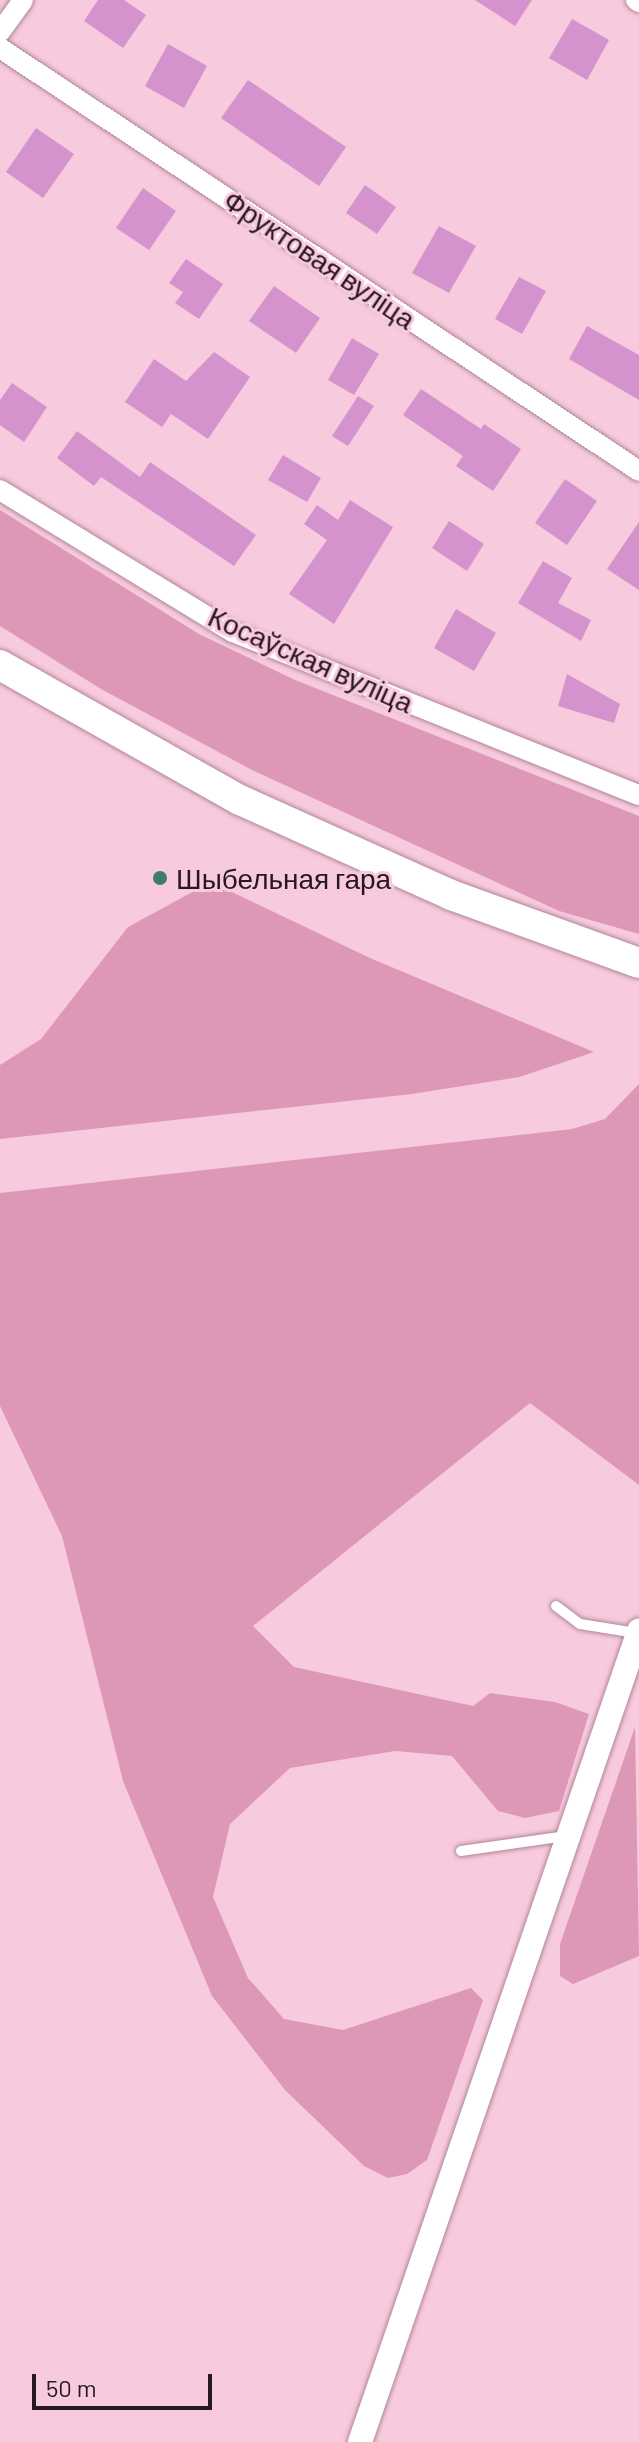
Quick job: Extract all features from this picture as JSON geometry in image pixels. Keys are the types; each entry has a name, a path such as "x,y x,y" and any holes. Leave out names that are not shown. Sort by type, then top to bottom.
{"main road":[{"path":"0,665 240,800 451,895 639,963"}],"street":[{"path":"0,32 23,0"},
{"name":"Фруктовая вуліца","path":"0,48 639,471"},
{"name":"Косаўская вуліца","path":"0,490 233,632 639,795"},
{"path":"360,2442 638,1632"}],"lane":[{"path":"556,1606 580,1624 638,1632"},
{"path":"461,1851 569,1836"}],"shaded area":[{"path":"0,510 199,634 295,680 639,816 639,934 559,911 252,770 101,689 0,626"},
{"path":"211,882 370,958 594,1052 519,1077 412,1094 0,1139 0,1065 41,1039 128,927"},
{"path":"639,1084 639,1485 530,1403 253,1626 294,1667 473,1706 490,1693 555,1702 589,1714 559,1811 525,1818 498,1811 452,1756 395,1751 290,1768 230,1824 213,1897 248,1978 284,2019 343,2030 471,1988 483,2000 427,2160 407,2174 388,2178 364,2166 285,2090 212,1996 123,1781 62,1536 0,1406 0,1193 572,1129 605,1119"},
{"path":"635,1727 639,1956 573,1984 560,1976 560,1944"}],"building":[{"path":"98,0 124,0 146,15 123,48 84,21"},
{"path":"475,0 532,0 515,26"},
{"path":"572,19 609,40 587,80 549,58"},
{"path":"168,44 207,66 184,108 145,86"},
{"path":"248,80 346,147 319,186 221,118"},
{"path":"36,128 74,154 43,198 6,172"},
{"path":"365,185 396,207 377,234 346,213"},
{"path":"143,188 176,211 149,250 116,228"},
{"path":"439,226 476,246 449,293 412,273"},
{"path":"186,259 223,284 199,319 175,303 183,292 169,283"},
{"path":"519,277 546,291 522,334 495,319"},
{"path":"274,286 320,318 296,353 249,321"},
{"path":"587,326 639,355 639,400 569,359"},
{"path":"352,338 379,354 354,395 328,380"},
{"path":"214,352 250,377 208,439 171,414 162,427 125,402 154,359 186,381"},
{"path":"12,383 47,407 24,442 0,425 0,400"},
{"path":"421,389 481,429 484,424 521,449 493,491 456,466 463,456 403,415"},
{"path":"358,396 374,406 348,446 332,436"},
{"path":"77,431 140,477 150,462 256,535 234,566 101,477 94,486 57,458"},
{"path":"283,455 321,478 307,502 268,480"},
{"path":"565,479 597,501 567,545 535,523"},
{"path":"350,500 393,527 334,624 289,594 327,540 304,524 317,505 338,520"},
{"path":"449,521 484,544 467,571 432,548"},
{"path":"639,522 639,590 607,569"},
{"path":"543,561 572,578 558,603 591,620 581,641 518,603"},
{"path":"456,609 496,633 474,671 434,648"},
{"path":"567,674 620,704 614,723 558,706"}],"place":[{"name":"Шыбельная гара","path":"160,878"}]}
